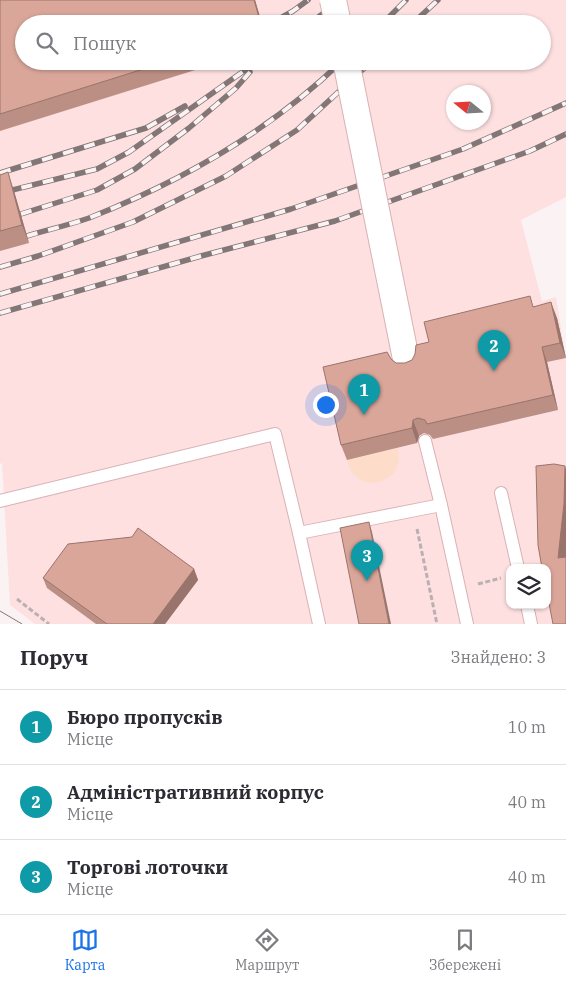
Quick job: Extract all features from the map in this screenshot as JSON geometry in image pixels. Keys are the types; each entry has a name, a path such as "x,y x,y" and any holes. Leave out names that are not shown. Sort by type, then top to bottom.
{"street":[{"path":"334,0 336,15"},
{"path":"348,70 407,364"}],"lane":[{"path":"0,501 275,434 319,624"},
{"path":"425,442 467,624"},
{"path":"501,493 517,564"},
{"path":"299,533 441,505"},
{"path":"528,609 531,624"}],"path":[{"path":"412,511 437,624"},
{"path":"17,600 49,624"}],"shaded area":[{"path":"0,0 566,0 566,197 521,220 542,301 556,297 566,360 566,624 35,624 10,605 2,463 0,464"},
{"path":"398,448 398,466 391,476 385,480 373,483 361,480 355,476 349,467 347,460"}],"building":[{"path":"0,0 254,0 258,15 15,15 15,70 140,70 0,114"},
{"path":"8,172 22,225 0,231 0,175"},
{"path":"530,296 533,307 551,302 560,343 542,347 553,395 427,424 425,420 418,418 413,420 412,428 341,445 323,367 387,352 396,363 405,363 412,360 416,345 429,342 424,322"},
{"path":"554,464 565,466 564,504 558,558 566,557 566,624 553,624 550,609 551,564 541,564 538,545 536,466"},
{"path":"369,522 389,624 359,624 340,528"},
{"path":"138,528 194,569 153,624 107,624 43,578 68,544 132,537"}],"tram line":[{"path":"0,611 22,624"}],"railway":[{"path":"286,15 308,0"},
{"path":"321,15 341,0"},
{"path":"391,15 406,0"},
{"path":"422,15 438,0"},
{"path":"0,193 97,169 129,152 245,70"},
{"path":"27,236 89,218 124,204 191,171 255,132 285,110 332,70"},
{"path":"0,267 38,256 133,222 226,176 297,130 362,70"},
{"path":"21,214 97,190 135,169 189,128 236,88 250,72"},
{"path":"0,294 291,209 463,149 566,103"},
{"path":"0,173 146,128 185,106"},
{"path":"0,313 201,256 335,221 530,151 566,134"}],"place":[{"name":"Адміністративний корпус","path":"494,371"},
{"name":"Бюро пропусків","path":"364,415"},
{"name":"Торгові лоточки","path":"367,581"}]}
